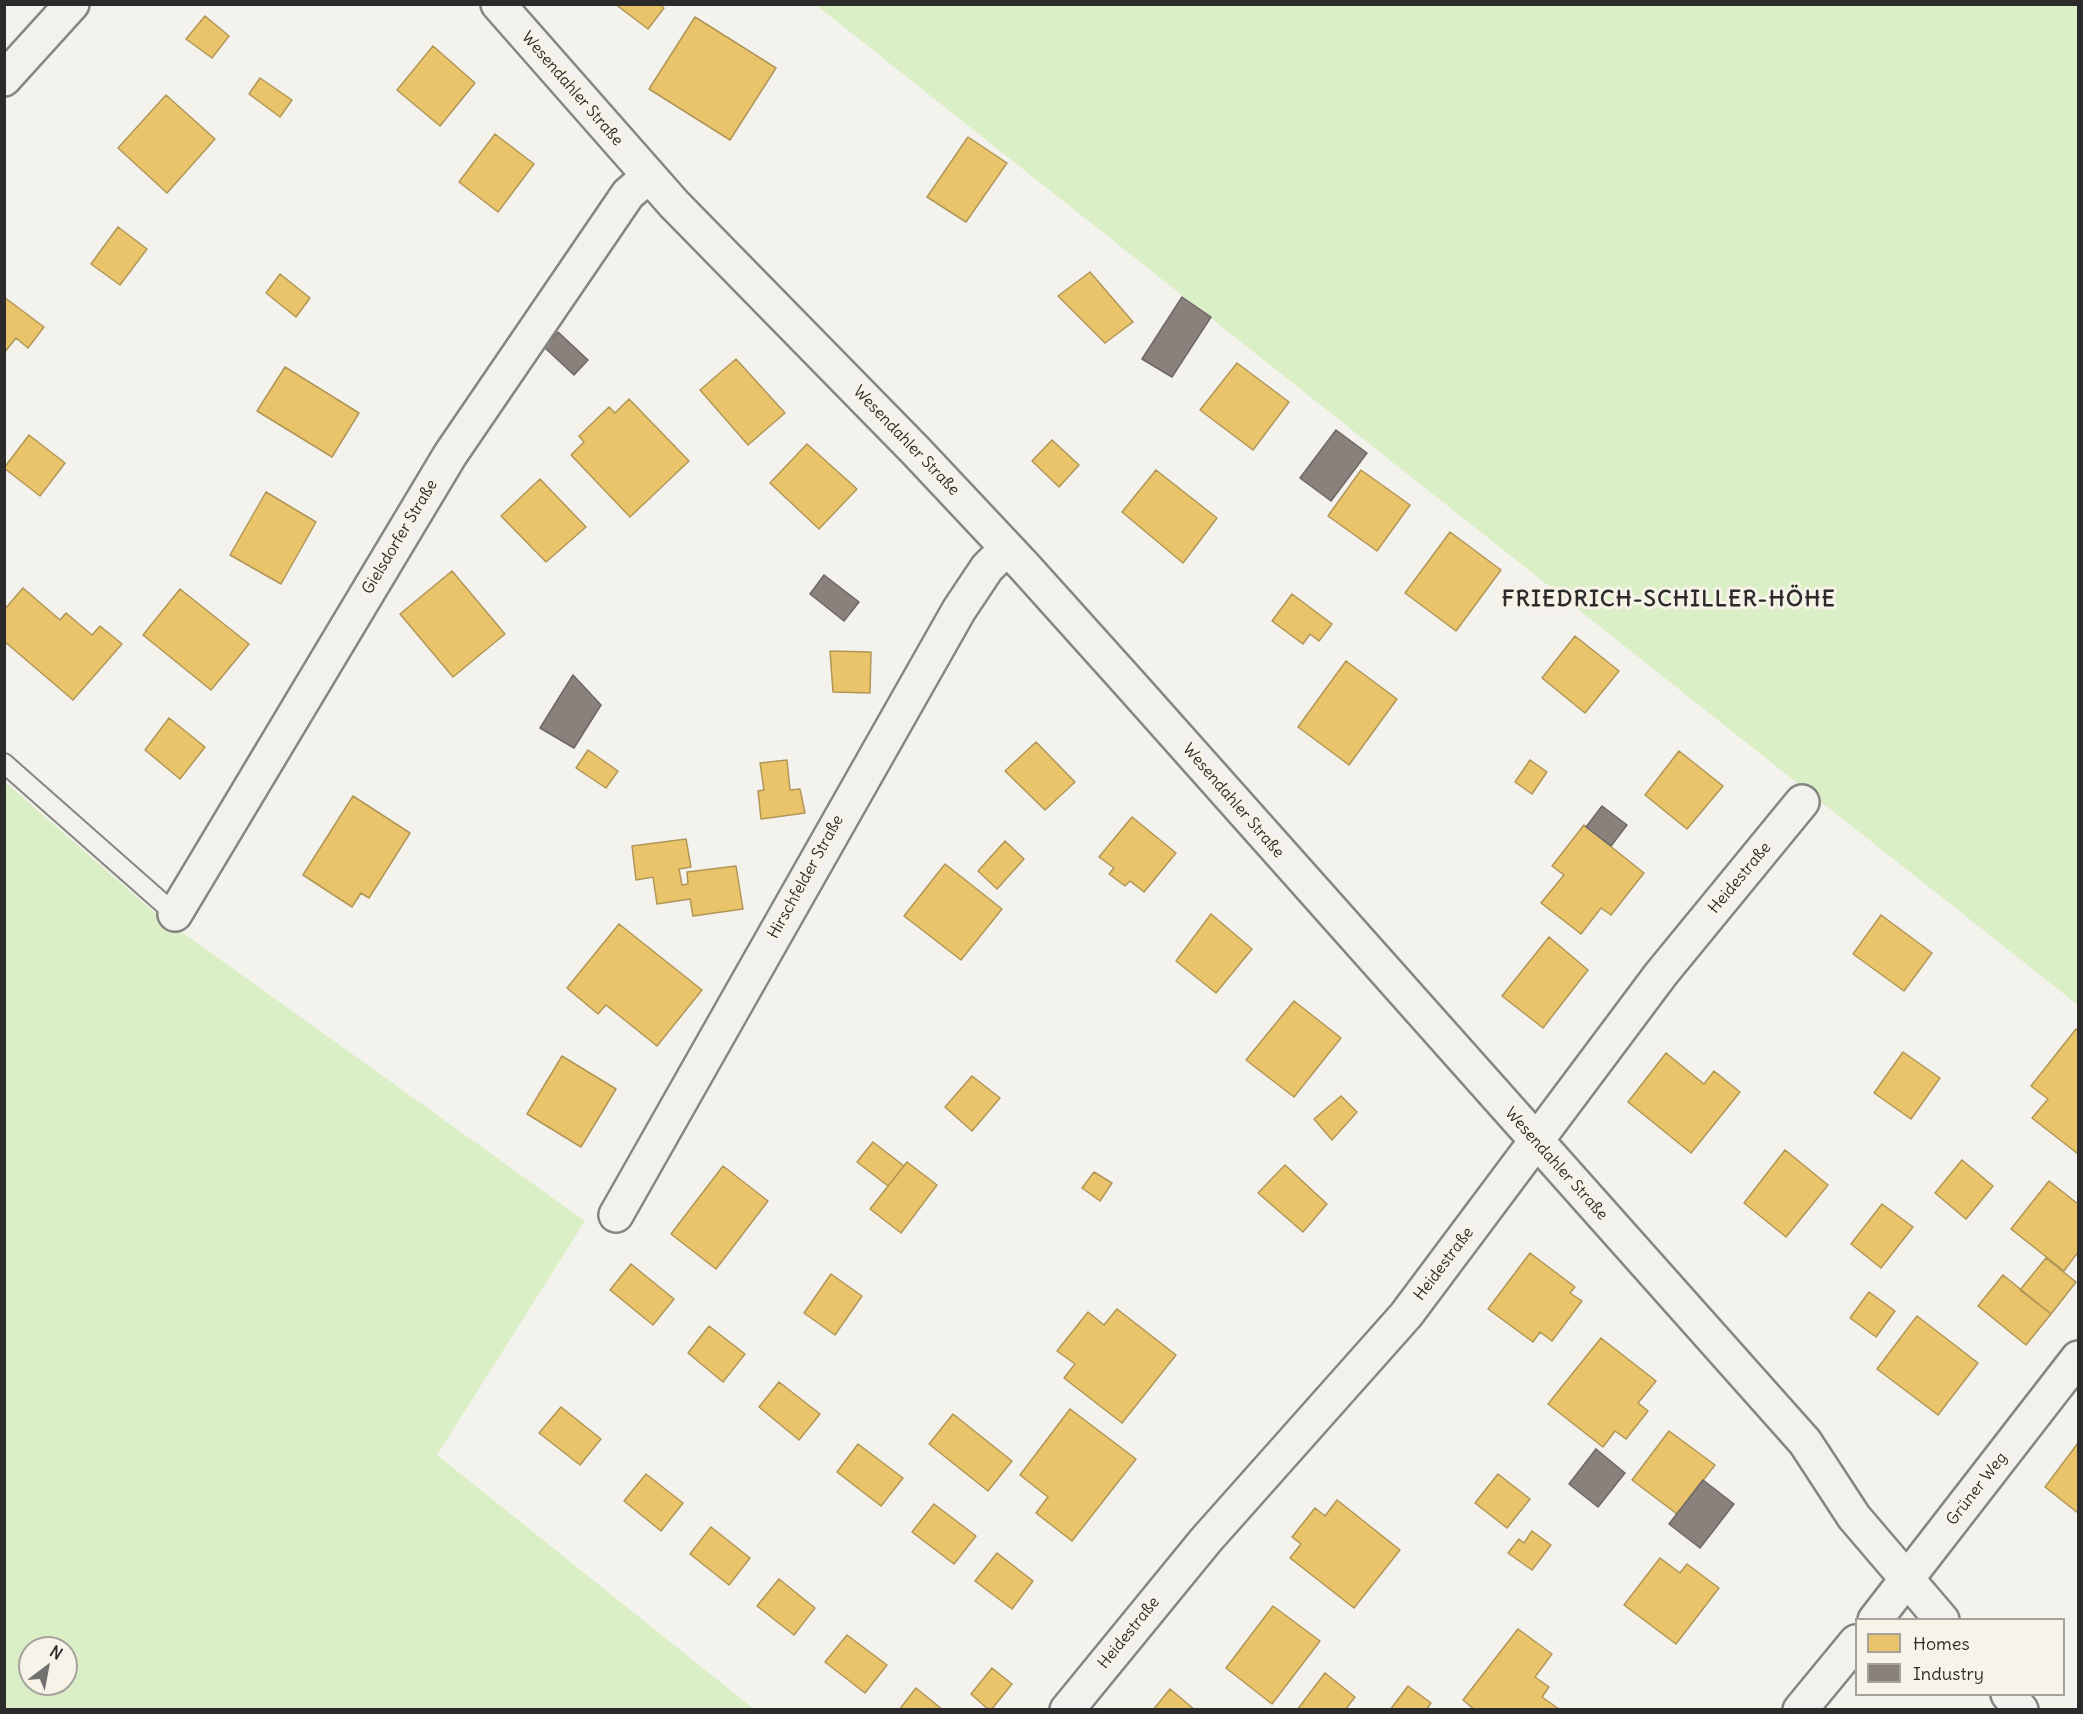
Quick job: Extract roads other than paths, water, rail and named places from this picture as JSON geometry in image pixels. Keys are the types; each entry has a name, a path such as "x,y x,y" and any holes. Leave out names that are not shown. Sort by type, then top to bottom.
{"street":[{"path":"4,79 72,4"},
{"name":"Wesendahler Straße","path":"498,4 649,176 1007,548 1804,1442 1854,1518 1940,1618"},
{"name":"Gielsdorfer Straße","path":"175,914 450,455 628,194 649,176"},
{"name":"Hirschfelder Straße","path":"616,1215 958,610 987,568 1007,548"},
{"name":"Heidestraße","path":"1067,1710 1206,1540 1406,1315 1661,974 1802,802"},
{"name":"Grüner Weg","path":"1877,1618 2079,1358"},
{"path":"1800,1710 1855,1644"},
{"path":"2009,1696 2021,1710"}],"lane":[{"path":"4,763 175,914"}],"district":[{"name":"FRIEDRICH-SCHILLER-HÖHE","path":"1669,600"}]}
